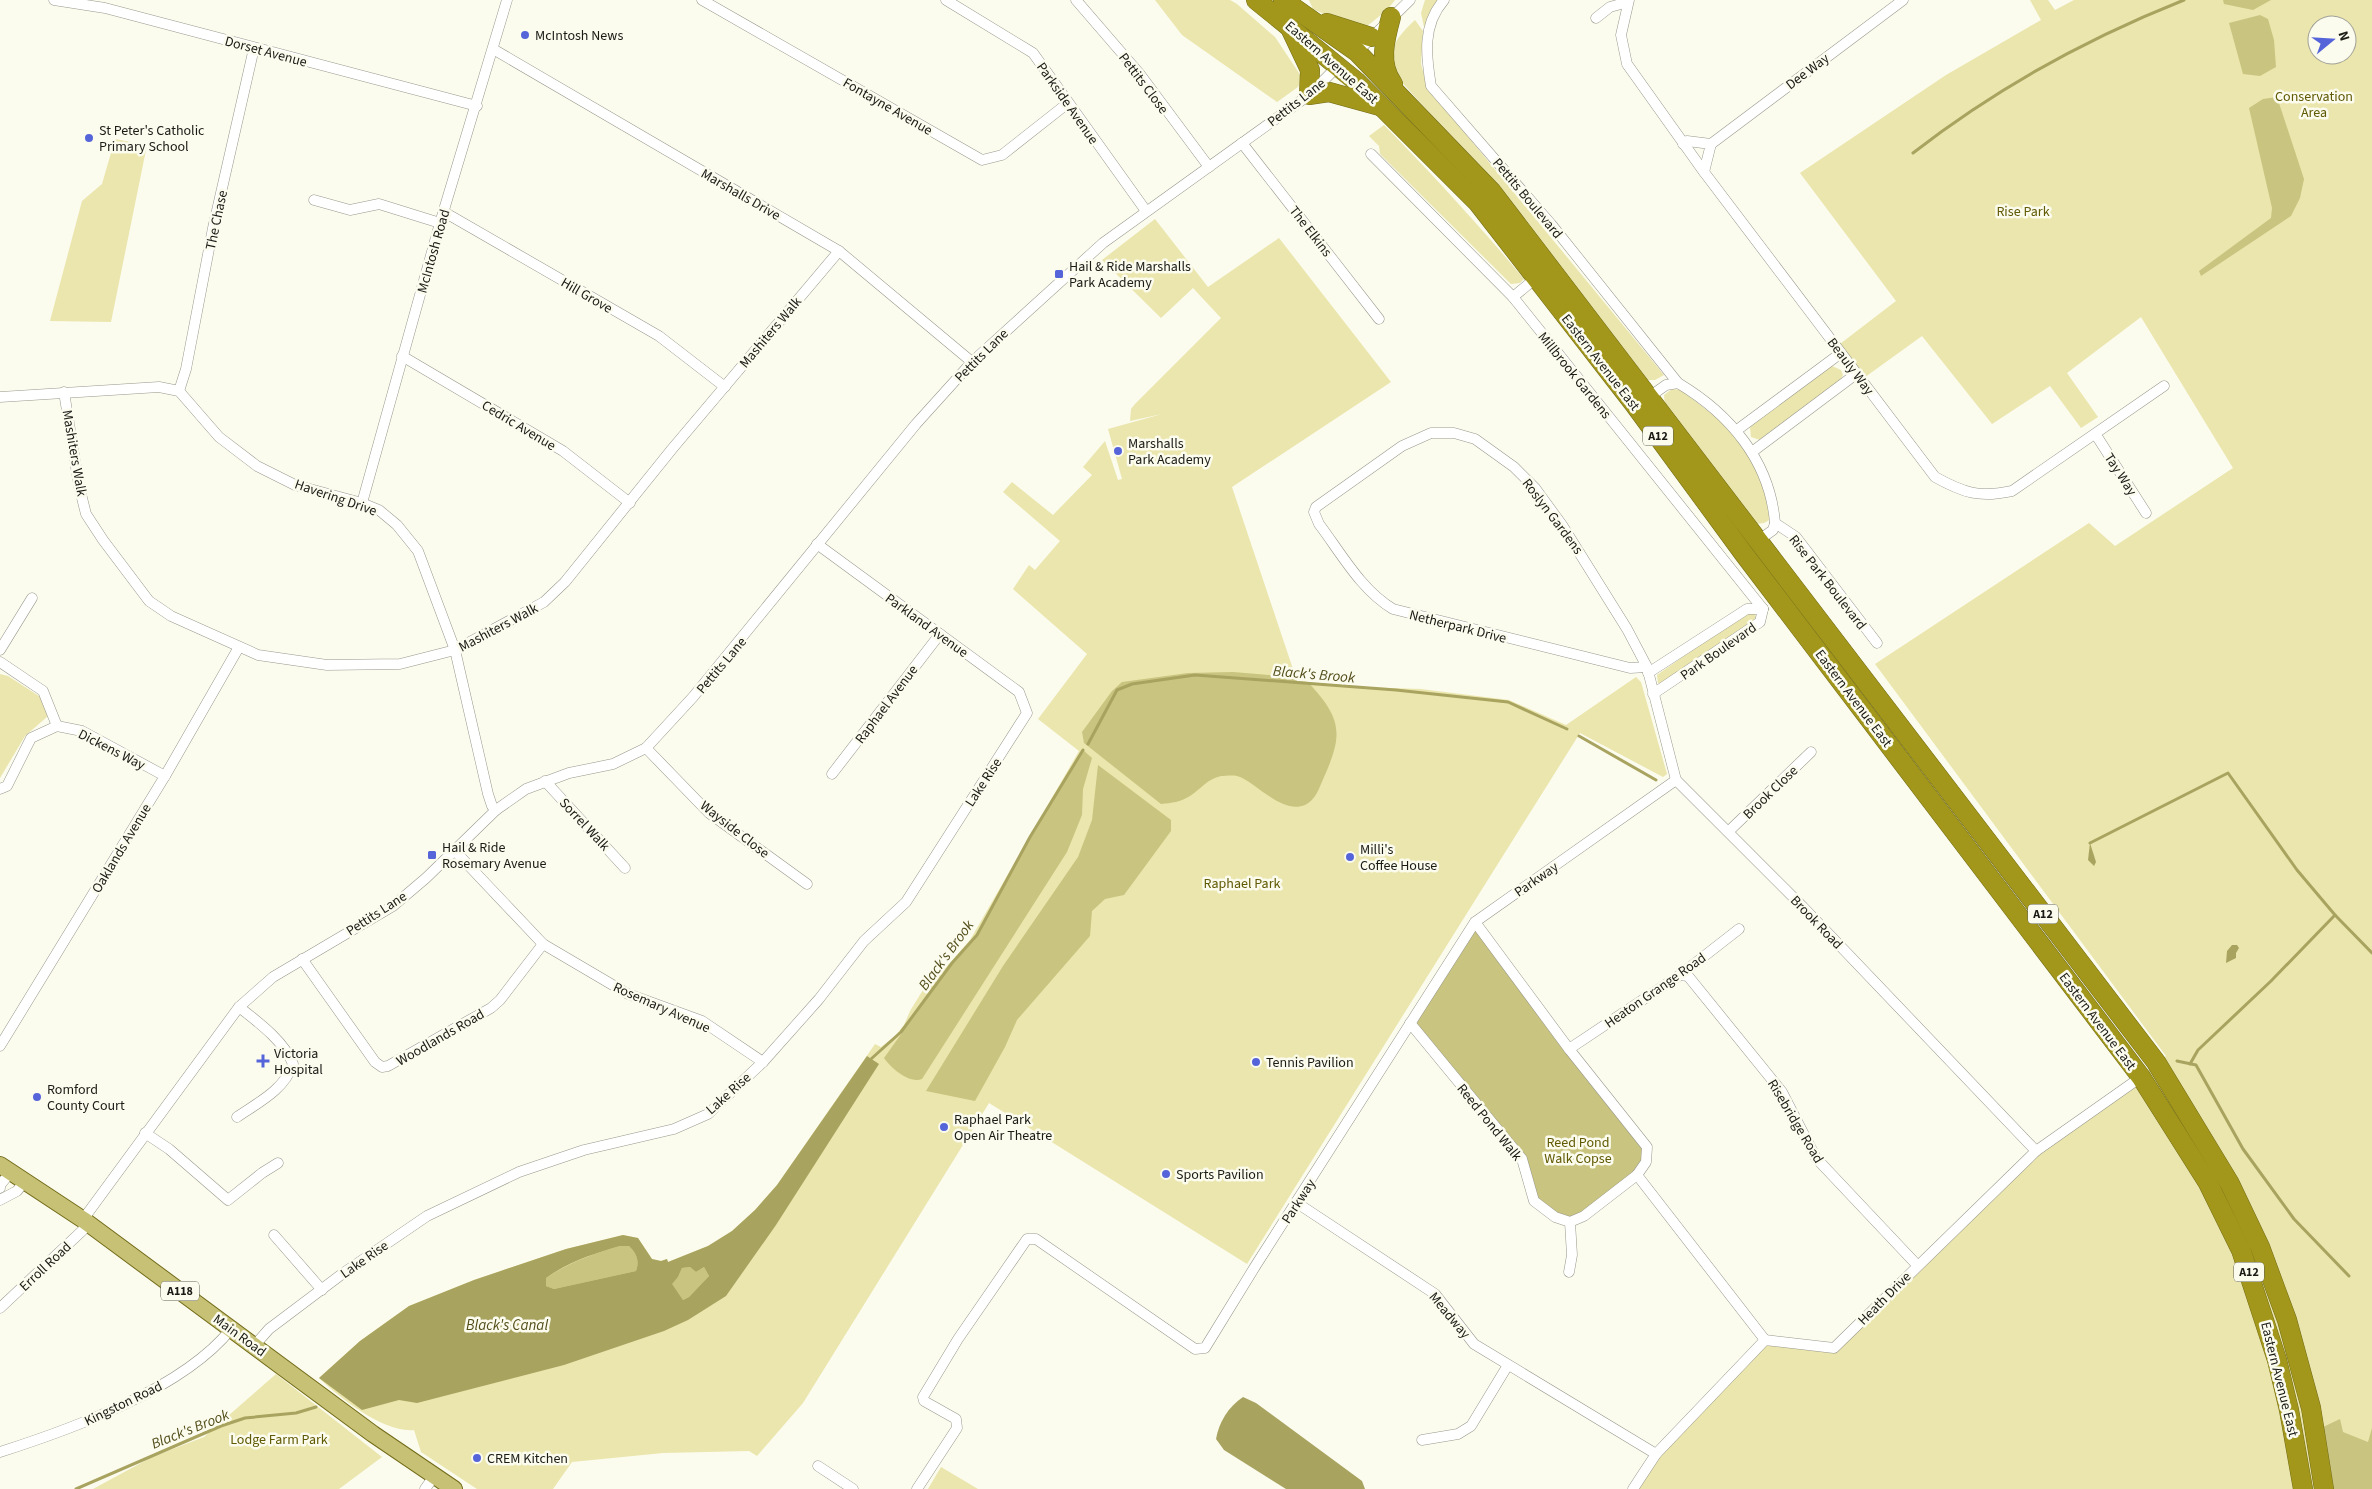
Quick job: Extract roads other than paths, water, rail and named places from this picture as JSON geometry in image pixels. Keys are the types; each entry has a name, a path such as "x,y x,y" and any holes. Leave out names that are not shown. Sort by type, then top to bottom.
{"highway":[{"name":"Eastern Avenue East","path":"1256,0 1339,65 1384,107 1478,203 1634,404 1770,603 2141,1077 2208,1183 2241,1250 2277,1360 2289,1410 2303,1489"},
{"name":"Eastern Avenue East","path":"1283,0 1357,52 1492,192 2156,1062 2230,1184 2260,1247 2287,1320 2311,1408 2324,1489"},
{"path":"1309,17 1371,37"},
{"path":"1391,17 1386,37 1384,68 1387,76 1403,100"},
{"path":"1289,25 1310,70 1309,94 1329,92 1384,107"},
{"path":"1339,65 1357,52"}],"main road":[{"name":"Main Road","path":"11,1174 85,1221 360,1423 454,1489"}],"street":[{"name":"Dorset Avenue","path":"54,0 105,8 477,106"},
{"name":"McIntosh Road","path":"362,503 440,223 477,106 507,0"},
{"name":"Fontayne Avenue","path":"702,0 982,160 1002,155 1068,103"},
{"name":"Parkside Avenue","path":"946,0 1033,53 1146,211"},
{"name":"Pettits Close","path":"1076,0 1139,73 1209,168"},
{"path":"1357,52 1410,0"},
{"name":"Pettits Boulevard","path":"1444,0 1436,9 1429,28 1426,58 1432,86 1551,224 1678,383"},
{"name":"Dee Way","path":"1711,144 1903,0"},
{"path":"1596,18 1610,8 1628,1"},
{"name":"Beauly Way","path":"1628,1 1621,35 1627,64 1683,144 1930,473 1963,491 1984,496 2012,491 2096,435 2164,386"},
{"name":"The Chase","path":"180,391 186,369 213,228 254,48"},
{"name":"Marshalls Drive","path":"492,49 839,251 972,362"},
{"name":"Pettits Lane","path":"85,1221 86,1214 239,1007 273,977 393,906 426,878 496,810 526,789 569,773 613,764 646,748 700,690 817,544 922,418 972,362 1103,243 1309,94 1339,65"},
{"path":"1683,144 1687,141 1711,144 1704,172"},
{"name":"The Elkins","path":"1242,143 1379,319"},
{"name":"Millbrook Gardens","path":"1371,154 1512,297 1770,603"},
{"path":"314,200 350,210 379,204 440,223"},
{"name":"Hill Grove","path":"444,212 659,336 725,387"},
{"name":"Mashiters Walk","path":"64,392 78,486 86,514 102,540 150,601 171,616 258,655 327,665 366,666 400,664 455,650 544,602 565,582 839,251"},
{"path":"1512,297 1536,278"},
{"path":"1737,430 1841,353"},
{"name":"Cedric Avenue","path":"402,356 563,451 630,503"},
{"path":"1752,452 1856,374"},
{"path":"1650,397 1666,385 1678,383 1737,430 1766,478 1774,507 1775,523 1773,530 1759,540"},
{"path":"0,397 159,387 180,391"},
{"name":"Havering Drive","path":"180,391 219,437 257,466 295,485 362,503 379,510 397,525 418,551 455,650 488,794 492,806 496,810"},
{"name":"Roslyn Gardens","path":"1314,512 1320,503 1373,465 1416,438 1442,432 1474,439 1514,467 1535,488 1562,524 1627,629 1648,670"},
{"name":"Tay Way","path":"2096,435 2146,514"},
{"name":"Netherpark Drive","path":"1314,512 1319,524 1368,590 1393,609 1630,668 1648,670"},
{"name":"Rise Park Boulevard","path":"1775,523 1796,537 1877,644"},
{"name":"Parkland Avenue","path":"817,544 1019,692 1027,713"},
{"path":"0,650 32,598"},
{"name":"Park Boulevard","path":"1648,670 1747,608 1770,603"},
{"name":"Park Boulevard","path":"1653,694 1760,622 1770,603"},
{"name":"Raphael Avenue","path":"832,774 940,634"},
{"name":"Oaklands Avenue","path":"0,1046 165,776 238,647"},
{"path":"0,662 43,691 56,726 31,738 7,786 0,789"},
{"path":"1648,670 1676,780"},
{"name":"Lake Rise","path":"254,1346 269,1329 427,1216 519,1172 584,1150 674,1129 708,1114 763,1062 819,999 864,940 906,902 1027,713"},
{"name":"Dickens Way","path":"56,726 82,730 165,776"},
{"name":"Wayside Close","path":"646,748 709,813 807,884"},
{"name":"Brook Close","path":"1730,831 1811,752"},
{"name":"Brook Road","path":"1676,780 1730,831 2036,1151"},
{"name":"Parkway","path":"917,1489 957,1428 956,1419 924,1401 923,1397 958,1340 1027,1239 1036,1239 1195,1349 1202,1350 1208,1346 1256,1266 1475,922 1676,780"},
{"name":"Sorrel Walk","path":"545,781 625,868"},
{"name":"Rosemary Avenue","path":"454,850 543,944 628,994 702,1022 763,1062"},
{"path":"1475,922 1569,1049 1647,1147 1646,1162 1637,1175 1584,1216 1570,1222 1572,1255 1569,1272"},
{"name":"Heaton Grange Road","path":"1569,1049 1680,975 1738,929"},
{"name":"Woodlands Road","path":"302,959 375,1062 382,1067 388,1066 491,1008 500,1000 543,944"},
{"name":"Risebridge Road","path":"1680,975 1688,976 1782,1092 1816,1158 1917,1265"},
{"path":"237,1117 273,1094 294,1064 290,1056 271,1035 239,1007"},
{"name":"Reed Pond Walk","path":"1410,1023 1522,1159 1534,1201 1555,1217 1570,1222"},
{"name":"Heath Drive","path":"1765,1340 1834,1348 2036,1151 2141,1077"},
{"path":"145,1133 169,1150 228,1200 278,1163"},
{"path":"0,1188 0,1184 11,1174 17,1191 0,1200"},
{"path":"1632,1489 1656,1454 1765,1340 1637,1175"},
{"name":"Meadway","path":"1297,1202 1435,1294 1474,1344 1656,1454"},
{"name":"Erroll Road","path":"0,1308 83,1230 85,1221"},
{"path":"274,1235 322,1290"},
{"name":"Kingston Road","path":"0,1452 72,1427 178,1376 211,1352 231,1329"},
{"path":"1422,1440 1458,1434 1471,1426 1508,1365"},
{"path":"818,1466 853,1489"},
{"path":"425,1489 435,1476"}],"water":[{"path":"2090,843 2096,862 2094,866 2088,860"},
{"path":"2232,945 2237,945 2239,948 2236,958 2226,963 2227,951"},
{"name":"Black's Canal","path":"867,1056 879,1064 776,1225 726,1296 688,1320 664,1331 564,1365 417,1403 399,1400 362,1410 319,1378 360,1341 409,1306 474,1280 566,1249 623,1235 638,1238 652,1259 661,1261 667,1259 668,1262 708,1246 732,1231 755,1210 777,1185","holes":["620,1246 629,1246 634,1251 637,1257 636,1271 554,1289 546,1286 546,1278 564,1267 591,1255","690,1267 696,1272 704,1267 709,1276 689,1297 683,1300 672,1284 682,1268"]},
{"path":"1243,1397 1256,1403 1362,1481 1365,1489 1286,1489 1224,1450 1216,1439 1219,1427 1229,1410"}],"waterway":[{"path":"1913,153 1976,108 2043,67 2077,48 2184,0"},
{"name":"Black's Brook","path":"1088,744 1117,690 1132,684 1195,675 1396,690 1508,702 1567,729"},
{"name":"Black's Brook","path":"1579,736 1656,780"},
{"name":"Black's Brook","path":"871,1059 901,1032 952,963 977,935 1030,837 1083,750"},
{"path":"2090,843 2228,773 2297,870 2335,915"},
{"path":"2190,1064 2198,1050 2271,981 2335,915 2372,953"},
{"path":"2177,1061 2196,1065 2243,1149 2294,1219 2349,1276"},
{"name":"Black's Brook","path":"76,1489 221,1426 245,1418 296,1413 316,1407"}],"place":[{"name":"McIntosh News","path":"525,35"},
{"name":"St Peter's Catholic Primary School","path":"89,138"},
{"name":"Hail & Ride Marshalls Park Academy","path":"1059,274"},
{"name":"Marshalls Park Academy","path":"1118,451"},
{"name":"Hail & Ride Rosemary Avenue","path":"432,855"},
{"name":"Milli's Coffee House","path":"1350,857"},
{"name":"Victoria Hospital","path":"263,1061"},
{"name":"Tennis Pavilion","path":"1256,1062"},
{"name":"Romford County Court","path":"37,1097"},
{"name":"Raphael Park Open Air Theatre","path":"944,1127"},
{"name":"Sports Pavilion","path":"1166,1174"},
{"name":"CREM Kitchen","path":"477,1458"}],"park label":[{"name":"Conservation Area","path":"2314,104"},
{"name":"Rise Park","path":"2023,211"},
{"name":"Raphael Park","path":"1242,883"},
{"name":"Reed Pond Walk Copse","path":"1578,1150"},
{"name":"Lodge Farm Park","path":"279,1439"}]}
